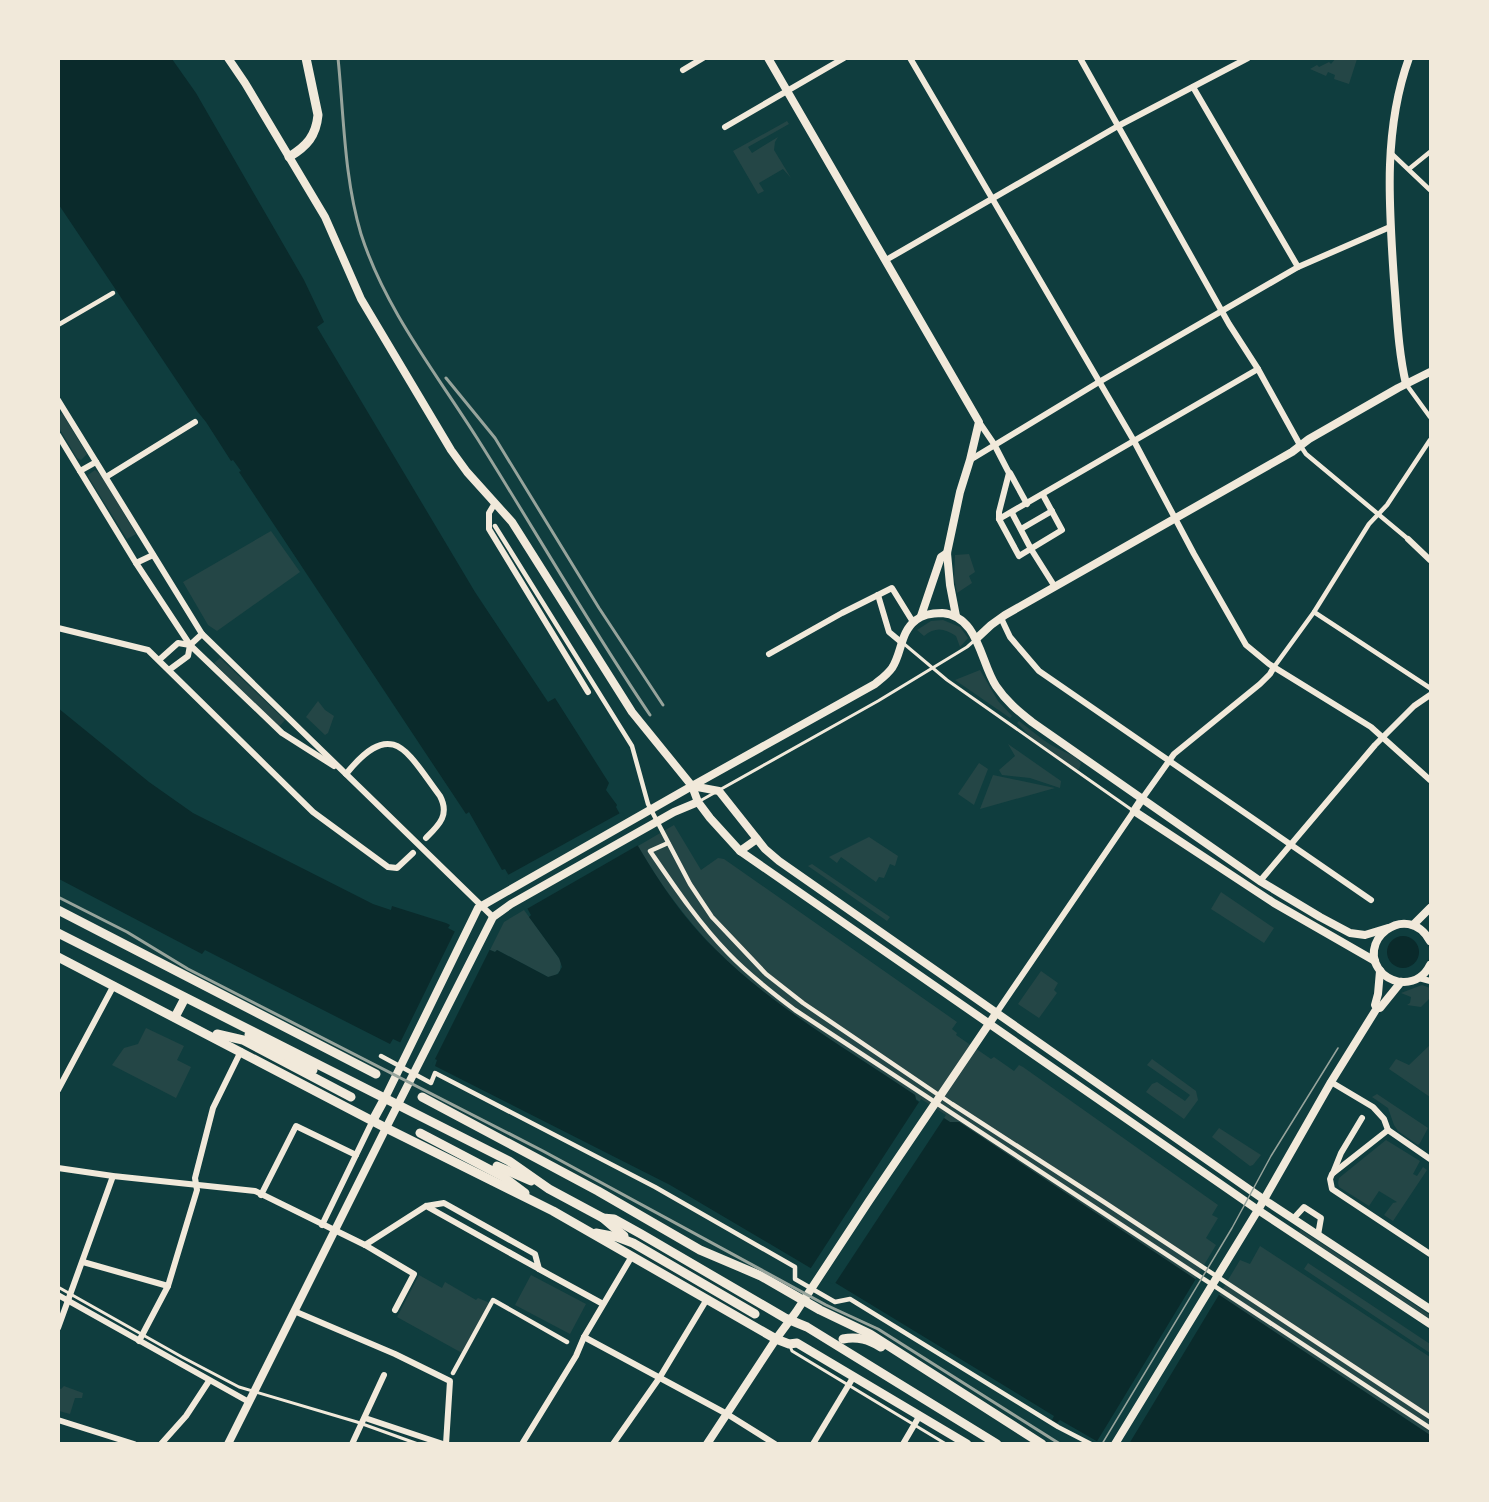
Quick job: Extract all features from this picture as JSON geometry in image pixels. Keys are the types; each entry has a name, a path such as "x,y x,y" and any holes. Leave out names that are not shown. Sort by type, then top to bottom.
{"main road":[{"path":"228,58 326,217 361,299 451,450 467,472 512,522 623,699 692,786 698,802 740,851 1258,1210 1431,1324"},
{"path":"289,157 309,142 318,115 307,63 301,58"},
{"path":"373,1120 475,912 481,906 692,786 719,790 757,839 779,861 1263,1199 1431,1309"},
{"path":"386,1128 493,917 511,904 668,816 698,802"},
{"path":"740,851 757,839"},
{"path":"58,910 376,1074"},
{"path":"58,933 240,1026 386,1095 509,1161 549,1189"},
{"path":"58,957 386,1128 541,1205 776,1339 789,1344 797,1343 968,1443"},
{"path":"934,986 941,974"},
{"path":"175,1017 185,998"},
{"path":"776,1339 997,1012"},
{"path":"203,1031 243,1040 353,1094 248,1034 240,1026"},
{"path":"422,1097 598,1191 700,1250 761,1276 820,1310 870,1334 1042,1443"},
{"path":"541,1205 502,1176 422,1130 549,1189 603,1218 633,1243 755,1314"},
{"path":"1115,1443 1258,1210"},
{"path":"603,1218 614,1219 793,1316 807,1327 997,1443"},
{"path":"589,1232 617,1237 633,1243"},
{"path":"843,1340 853,1337 872,1342 936,1377"}],"street":[{"path":"683,70 703,58"},
{"path":"768,58 1027,504"},
{"path":"725,127 844,58"},
{"path":"910,58 1134,441 1246,645 1274,667 1383,737 1431,780"},
{"path":"1080,58 1222,312 1258,369 1306,454 1431,560"},
{"path":"1229,58 1233,66"},
{"path":"886,260 1118,126 1248,58"},
{"path":"1409,58 1398,98 1390,152 1390,227 1400,357 1406,384 1431,417"},
{"path":"1193,87 1298,267"},
{"path":"1390,152 1431,190"},
{"path":"1409,170 1431,152"},
{"path":"970,460 1099,382 1298,267 1390,227"},
{"path":"58,325 113,293"},
{"path":"999,519 1258,369"},
{"path":"976,639 1001,618 1055,586 1406,384 1431,372"},
{"path":"58,400 202,634 493,917"},
{"path":"106,477 195,422"},
{"path":"956,616 947,553 960,492 979,422"},
{"path":"58,435 136,563 190,645 282,734 344,773"},
{"path":"997,1012 1174,754 1270,674 1314,612 1369,524 1379,514 1431,440"},
{"path":"80,471 96,462"},
{"path":"1009,473 999,519 1019,555 1062,530 1043,495"},
{"path":"495,503 489,513 489,528 588,692"},
{"path":"1020,529 1052,511"},
{"path":"1012,513 1031,549 1055,586"},
{"path":"495,526 632,746 648,804 690,884 712,917 766,974 794,996 952,1104 1431,1417"},
{"path":"921,616 941,557 947,553"},
{"path":"136,563 153,555"},
{"path":"769,654 892,588 913,622"},
{"path":"878,595 889,632 901,642"},
{"path":"1314,612 1431,688"},
{"path":"692,786 875,684 893,667 901,642 913,622 921,616 940,613 956,616 968,626 976,639 984,664 996,686 1012,707 1260,881 1350,933 1365,935 1402,924 1413,925 1424,932 1431,941"},
{"path":"1001,618 1010,637 1040,671 1371,900"},
{"path":"58,628 148,650 313,812 388,867 397,868 412,853"},
{"path":"169,670 188,656 190,645 202,634"},
{"path":"159,660 178,643 190,645"},
{"path":"1260,881 1383,737 1414,706 1431,695"},
{"path":"344,773 374,747 390,744 404,750 443,803 445,811 442,819 426,838"},
{"path":"1134,811 1274,903 1375,961"},
{"path":"668,843 650,851 695,914 728,953 769,990 844,1043 1431,1428"},
{"path":"1413,925 1431,908"},
{"path":"1388,928 1377,942 1375,961 1380,971 1390,979 1410,982 1419,978 1431,965"},
{"path":"1377,1008 1375,1005 1380,971"},
{"path":"1419,978 1431,981"},
{"path":"1258,1210 1331,1082 1377,1008 1380,1008 1401,982"},
{"path":"58,1090 114,985"},
{"path":"141,1338 168,1287 197,1190 195,1178 213,1108 241,1051"},
{"path":"381,1056 430,1083 435,1073 655,1187 795,1267 795,1279 835,1302 849,1299 1058,1427 1091,1443"},
{"path":"1331,1082 1373,1107 1384,1119 1388,1130 1430,1158"},
{"path":"451,1091 455,1084"},
{"path":"1362,1118 1341,1153 1332,1174 1330,1179 1332,1189 1431,1254"},
{"path":"322,1225 373,1120"},
{"path":"261,1195 296,1126 356,1155"},
{"path":"228,1443 386,1128"},
{"path":"1332,1174 1388,1130"},
{"path":"58,1168 255,1191 322,1225 367,1244 414,1274 396,1310"},
{"path":"58,1328 113,1176"},
{"path":"367,1244 426,1206 444,1203 535,1254 539,1269"},
{"path":"426,1206 603,1304"},
{"path":"1293,1219 1304,1207 1321,1218 1318,1235"},
{"path":"522,1443 576,1356 584,1337 632,1256"},
{"path":"83,1263 168,1287"},
{"path":"58,1295 70,1297 209,1381 249,1402"},
{"path":"613,1443 660,1377 706,1299"},
{"path":"453,1373 493,1300 567,1342"},
{"path":"294,1311 395,1354 450,1381 444,1443 363,1421"},
{"path":"584,1337 727,1414 775,1443"},
{"path":"706,1443 776,1339"},
{"path":"390,1362 395,1354"},
{"path":"352,1443 384,1375"},
{"path":"813,1443 854,1376"},
{"path":"161,1443 186,1416 209,1381"},
{"path":"903,1443 920,1415"},
{"path":"58,1420 134,1443"}],"lane":[{"path":"698,802 900,688 967,647 976,639"},
{"path":"901,642 947,680 1134,811"},
{"path":"58,1287 70,1297"},
{"path":"141,1338 228,1382 254,1392 363,1421 418,1443"},
{"path":"789,1344 792,1352 946,1443"}],"shaded area":[{"path":"1336,58 1357,59 1349,84 1334,79 1335,75 1328,72 1326,76 1310,69 1329,62 1331,64"},
{"path":"59,59 172,59 196,93 304,280 324,322 317,327 475,592 548,702 555,698 609,783 606,790 617,805 616,807 660,882 686,917 715,949 737,970 786,1009 915,1095 916,1100 950,1122 959,1122 1430,1435 1430,1443 1100,1443 1060,1420 1057,1423 1052,1420 1054,1416 670,1185 435,1066 437,1060 393,1039 390,1044 205,950 202,954 59,879 58,708 149,782 193,813 373,904 391,910 392,906 446,923 450,925 448,928 490,950 495,952 497,950 548,977 558,974 562,967 559,958 529,917 531,915 505,869 502,870 469,812 466,814 239,472 241,471 233,460 231,461 59,205"},
{"path":"787,121 789,124 748,147 752,153 778,137 774,150 791,178 783,169 759,183 764,191 758,194 733,151"},
{"path":"62,413 87,454 81,460 77,458 59,428 59,416"},
{"path":"95,470 101,475 136,534 127,539 89,478 88,475"},
{"path":"271,531 300,572 217,631 208,625 183,582"},
{"path":"969,554 975,572 969,576 972,583 957,593 954,578 955,555"},
{"path":"943,620 960,627 968,638 960,647 956,636 947,631 936,630 924,636 917,630 931,621"},
{"path":"220,658 285,720 279,727 214,663"},
{"path":"980,670 998,701 1012,716 1010,718 955,680"},
{"path":"318,701 334,716 328,733 325,735 306,717"},
{"path":"1019,721 1051,745 1078,760 1081,763 1079,769 1076,770 1035,741 1017,723"},
{"path":"1008,744 1061,781 1060,788 1030,778 1002,775 999,770 1015,756"},
{"path":"979,763 988,769 974,805 958,794"},
{"path":"993,775 1055,788 980,809"},
{"path":"674,825 701,870 718,858 724,859 957,1022 952,1029 957,1033 956,1035 991,1059 994,1057 1014,1071 1019,1065 1023,1067 1218,1205 1212,1215 1218,1218 1206,1238 1216,1245 1195,1280 959,1122 950,1122 916,1099 915,1095 785,1008 737,970 683,913 638,846"},
{"path":"869,837 898,856 895,866 890,864 884,878 879,877 876,882 841,857 837,863 829,857"},
{"path":"812,864 890,917 887,921 808,866"},
{"path":"1221,892 1274,928 1264,943 1211,909"},
{"path":"524,910 561,961 560,971 554,977 548,977 497,950 495,952 490,950 504,922"},
{"path":"1403,936 1414,941 1419,952 1414,963 1403,968 1392,963 1387,952 1392,941"},
{"path":"1041,971 1058,983 1054,990 1057,993 1039,1018 1018,1004"},
{"path":"1422,985 1430,988 1430,998 1421,1007 1407,1005 1411,997 1401,993"},
{"path":"146,1028 184,1046 177,1060 191,1067 176,1098 112,1065 124,1048 138,1044"},
{"path":"1430,1045 1430,1097 1389,1069 1396,1059 1409,1065"},
{"path":"1152,1059 1196,1091 1198,1100 1184,1119 1146,1092 1152,1084 1157,1082 1185,1101 1190,1095 1147,1065"},
{"path":"1377,1094 1428,1128 1418,1145 1398,1131 1388,1108 1372,1097"},
{"path":"1219,1128 1261,1155 1253,1165 1250,1166 1212,1137"},
{"path":"1386,1140 1420,1161 1413,1174 1417,1176 1423,1167 1427,1170 1393,1221 1384,1215 1393,1203 1397,1202 1379,1191 1369,1206 1339,1187 1338,1183 1339,1178"},
{"path":"1301,1230 1430,1315 1430,1319 1299,1232"},
{"path":"1260,1246 1430,1357 1430,1435 1219,1295 1240,1260 1250,1264"},
{"path":"1308,1263 1430,1344 1430,1353 1304,1269"},
{"path":"419,1275 442,1288 445,1282 476,1300 478,1298 490,1303 462,1353 397,1317"},
{"path":"531,1275 586,1304 570,1334 515,1305"},
{"path":"64,1386 83,1393 82,1398 75,1398 70,1414 59,1411 59,1388"}],"pier":[{"path":"622,812 640,844 525,910 506,876"},
{"path":"456,929 491,947 432,1065 433,1062 399,1045"},
{"path":"921,1099 946,1115 834,1285 809,1271"},
{"path":"1197,1277 1220,1293 1129,1444 1096,1443"}],"tram line":[{"path":"1102,1444 1232,1228 1271,1156 1338,1048"}],"railway":[{"path":"338,58 345,147 355,212 371,262 383,288 413,340 650,715"},
{"path":"446,378 495,438 599,608 663,705"},
{"path":"58,897 127,932 188,969 543,1151 826,1305 878,1329 1060,1444"}]}
